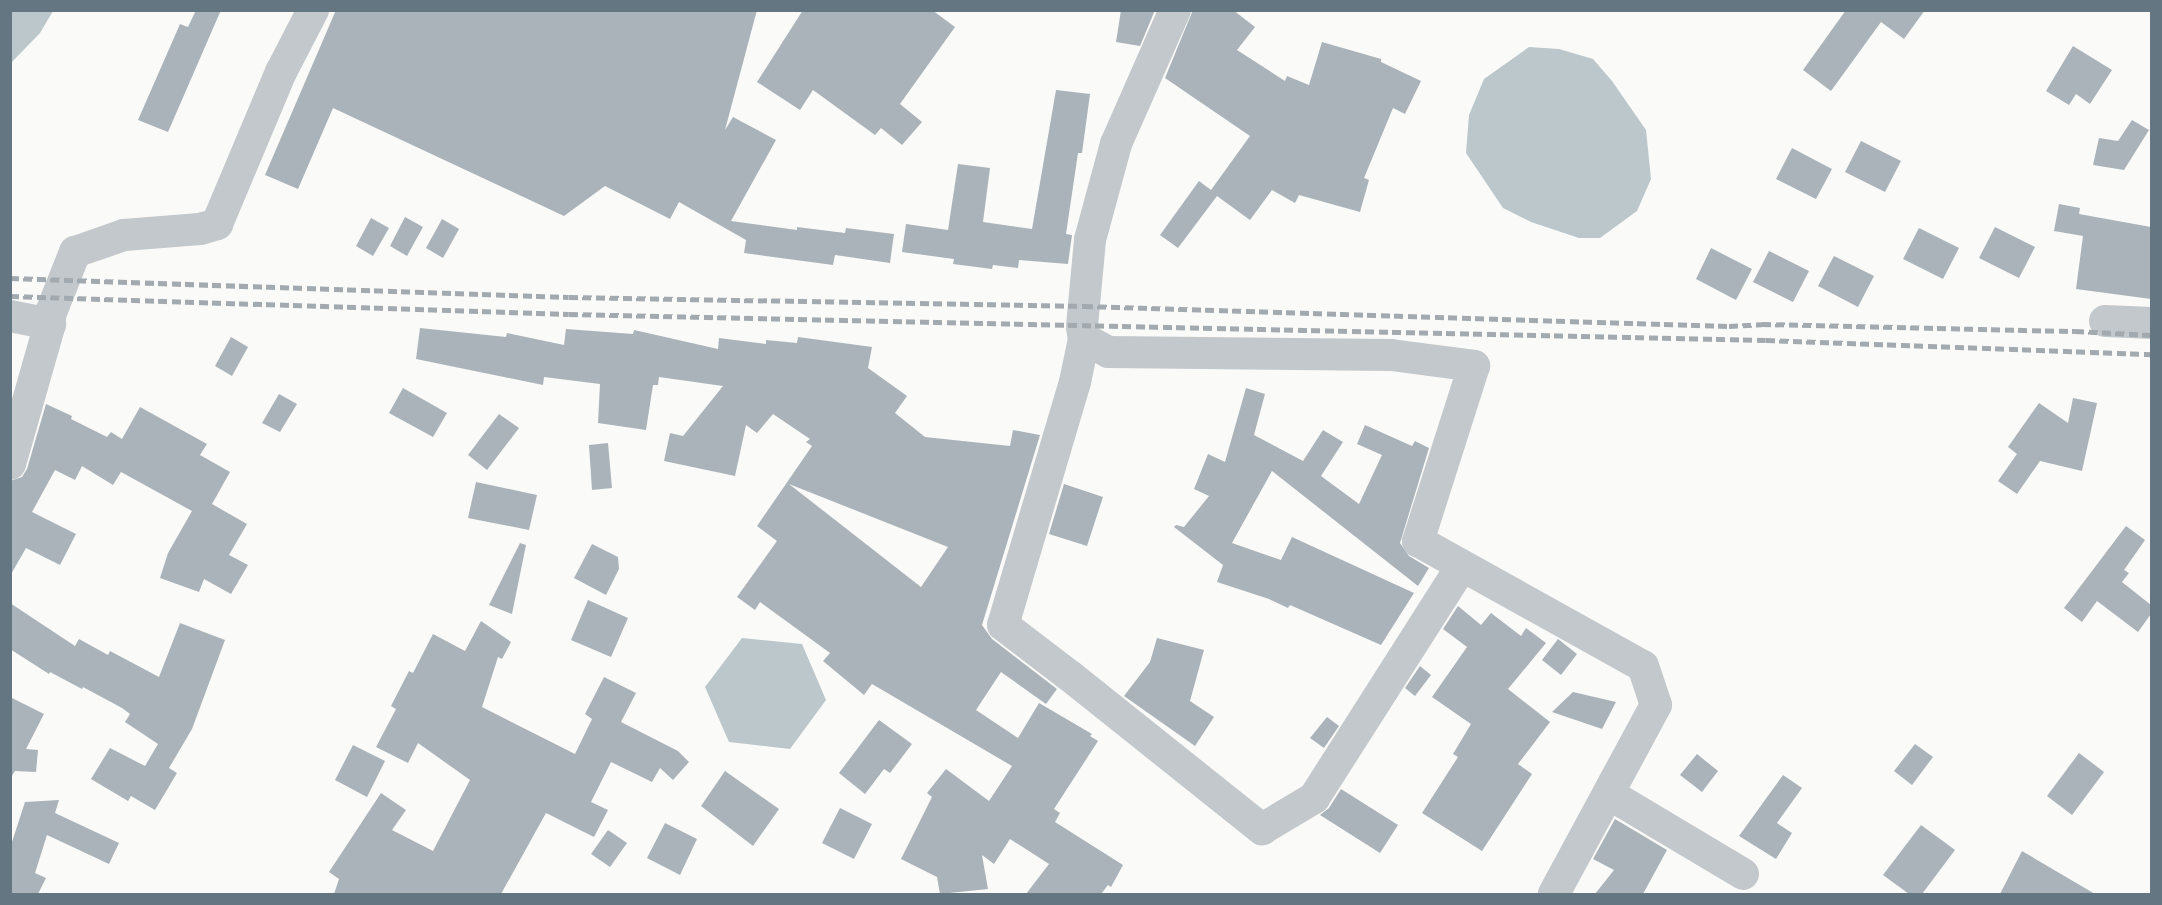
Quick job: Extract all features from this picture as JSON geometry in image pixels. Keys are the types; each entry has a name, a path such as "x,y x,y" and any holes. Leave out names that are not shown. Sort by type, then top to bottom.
{"street":[{"path":"10,464 53,307 75,252 124,236 200,230 218,224 281,72 313,10"},
{"path":"1175,10 1116,144 1090,240 1082,327 1084,339 1075,382 1002,625 1070,675 1262,829 1314,798 1462,566"},
{"path":"10,316 50,324"},
{"path":"2104,321 2151,323"},
{"path":"1084,339 1108,352 1390,355 1474,366 1418,541 1643,666 1656,705 1554,894"},
{"path":"1610,794 1743,874"}],"shaded area":[{"path":"11,10 53,11 40,33 11,63"},
{"path":"1529,47 1559,49 1593,59 1612,81 1646,130 1651,179 1637,211 1600,238 1579,238 1531,222 1503,208 1466,153 1469,115 1484,79"},
{"path":"742,638 802,644 826,700 790,749 729,742 705,687"}],"building":[{"path":"196,10 221,10 168,132 138,120 180,24 188,27"},
{"path":"336,10 757,10 725,130 733,117 776,140 731,221 797,230 797,227 845,233 846,228 894,234 890,263 835,255 833,265 744,253 746,240 679,202 670,219 605,186 564,216 333,108 298,189 265,175"},
{"path":"803,10 932,10 955,27 900,104 922,122 902,145 881,128 875,135 813,90 800,110 757,82"},
{"path":"1121,10 1155,10 1140,46 1116,42"},
{"path":"1193,10 1233,10 1255,27 1237,50 1285,81 1287,76 1309,85 1322,42 1381,59 1381,62 1421,81 1405,114 1393,108 1364,178 1369,180 1360,212 1299,195 1295,203 1272,190 1250,220 1217,196 1178,248 1160,235 1199,181 1211,190 1250,136 1165,78"},
{"path":"1846,10 1925,10 1904,39 1881,22 1831,91 1803,70"},
{"path":"2073,46 2112,70 2090,104 2076,94 2069,105 2046,91"},
{"path":"1056,90 1090,94 1082,153 1078,153 1066,234 1072,235 1068,264 1019,260 1018,268 993,265 992,269 953,264 954,259 902,252 906,224 948,230 958,164 990,168 983,222 1032,229"},
{"path":"2132,120 2149,130 2124,170 2093,165 2099,138 2118,141"},
{"path":"1861,141 1901,161 1885,192 1845,172"},
{"path":"1792,148 1832,169 1816,199 1776,179"},
{"path":"2059,204 2080,208 2079,214 2151,227 2151,299 2076,289 2083,236 2054,231"},
{"path":"405,217 423,227 407,256 390,246"},
{"path":"371,218 389,228 373,256 356,246"},
{"path":"442,219 459,229 443,258 426,248"},
{"path":"1995,227 2035,247 2019,278 1979,258"},
{"path":"1919,228 1959,248 1943,279 1903,259"},
{"path":"1711,248 1752,269 1736,300 1696,279"},
{"path":"1769,251 1809,271 1793,302 1753,282"},
{"path":"1834,256 1874,276 1858,307 1818,286"},
{"path":"420,328 506,337 507,333 564,345 566,329 633,334 634,330 718,349 719,338 766,344 766,340 797,343 798,337 872,347 868,368 907,396 895,413 925,437 1010,446 1013,430 1040,435 982,625 992,639 1057,689 1046,704 1001,672 976,710 1018,738 1039,703 1092,734 1090,736 1098,741 1054,809 1060,813 1055,822 1123,865 1111,887 1108,885 1101,894 1026,894 1049,864 1010,839 994,864 982,855 988,889 940,894 937,877 901,859 932,797 927,793 946,769 989,801 1012,766 872,684 864,695 823,661 830,653 760,602 755,610 737,597 777,541 757,526 812,446 806,442 810,439 773,414 757,433 746,425 735,476 664,461 670,433 683,436 723,386 659,377 658,385 653,385 646,430 598,423 600,384 544,377 543,385 416,359","holes":["789,484 948,547 921,587"]},
{"path":"231,337 248,347 232,376 215,366"},
{"path":"403,388 447,413 433,437 389,413"},
{"path":"1246,388 1265,394 1254,435 1303,461 1323,430 1343,442 1321,476 1359,504 1382,455 1357,444 1365,425 1412,446 1415,441 1429,448 1400,543 1409,556 1429,568 1418,586 1272,471 1232,543 1281,560 1292,537 1414,593 1381,645 1290,605 1288,608 1269,599 1217,582 1223,565 1174,527 1176,525 1184,527 1209,496 1194,489 1208,454 1225,462"},
{"path":"279,394 297,404 280,432 262,423"},
{"path":"2073,398 2097,403 2082,471 2040,461 2017,494 1998,481 2017,454 2008,447 2039,403 2068,423"},
{"path":"46,404 72,416 71,419 107,437 111,432 122,439 140,407 207,444 200,455 230,472 212,504 247,524 229,555 248,565 231,594 204,579 199,592 160,578 168,553 192,511 121,472 113,485 82,466 75,480 55,470 32,512 76,534 60,565 26,548 10,576 10,481 22,477 27,469"},
{"path":"499,414 519,428 487,470 468,455"},
{"path":"608,443 612,488 592,490 589,445"},
{"path":"476,482 537,495 529,530 468,518"},
{"path":"1064,484 1103,497 1087,546 1049,534"},
{"path":"2126,526 2145,540 2124,570 2129,573 2122,582 2151,605 2151,614 2138,632 2097,601 2082,622 2064,608"},
{"path":"520,543 526,545 512,614 489,605"},
{"path":"592,544 618,557 619,569 606,595 574,578"},
{"path":"588,600 628,618 611,657 571,640"},
{"path":"10,603 75,646 79,639 108,655 110,651 159,677 180,623 225,640 192,729 169,768 177,773 155,810 131,796 128,801 91,779 110,748 145,766 158,744 125,722 130,714 122,708 83,687 82,689 50,672 49,674 10,649"},
{"path":"1458,606 1481,625 1491,613 1521,636 1526,628 1546,643 1508,689 1550,722 1518,764 1532,774 1482,851 1422,813 1458,757 1453,754 1471,724 1432,697 1467,647 1443,629"},
{"path":"481,621 511,642 502,659 498,657 482,707 575,754 592,719 585,714 604,677 636,693 621,722 678,751 689,762 673,780 660,768 652,782 611,762 591,802 608,810 594,837 546,813 501,894 334,894 339,879 329,872 381,793 406,810 392,830 433,851 470,780 418,743 408,763 376,747 396,709 391,706 409,671 413,673 433,634 465,651"},
{"path":"1157,638 1204,650 1190,701 1214,717 1195,746 1124,696 1150,662"},
{"path":"1558,639 1577,654 1561,675 1542,660"},
{"path":"1420,666 1431,675 1415,696 1405,688"},
{"path":"1573,692 1616,702 1602,729 1552,712"},
{"path":"10,697 44,714 26,749 38,750 36,772 15,771 10,779"},
{"path":"1327,717 1339,726 1324,748 1310,738"},
{"path":"879,720 912,744 890,773 884,769 865,794 839,773"},
{"path":"1915,744 1933,757 1912,785 1894,771"},
{"path":"353,745 385,761 367,797 335,780"},
{"path":"2079,753 2104,772 2072,815 2047,796"},
{"path":"1697,754 1718,771 1702,792 1680,775"},
{"path":"725,771 779,809 753,846 701,806"},
{"path":"1783,775 1802,788 1777,823 1792,833 1776,859 1739,836"},
{"path":"1341,789 1398,825 1380,853 1320,815 1329,808"},
{"path":"59,800 55,813 119,843 109,864 47,835 35,873 46,878 38,894 10,894 10,848 25,802"},
{"path":"840,808 872,824 854,859 822,843"},
{"path":"1615,819 1667,850 1643,894 1595,894 1614,870 1593,859"},
{"path":"665,823 697,839 680,875 647,858"},
{"path":"1921,825 1955,850 1922,894 1909,894 1883,875"},
{"path":"608,830 627,843 610,867 591,854"},
{"path":"2022,851 2095,894 2000,894"}],"railway":[{"path":"10,278 569,297 1084,306 1729,326 1762,324 2075,331 2152,335"},
{"path":"10,296 569,314 1766,340 2152,354"}]}
